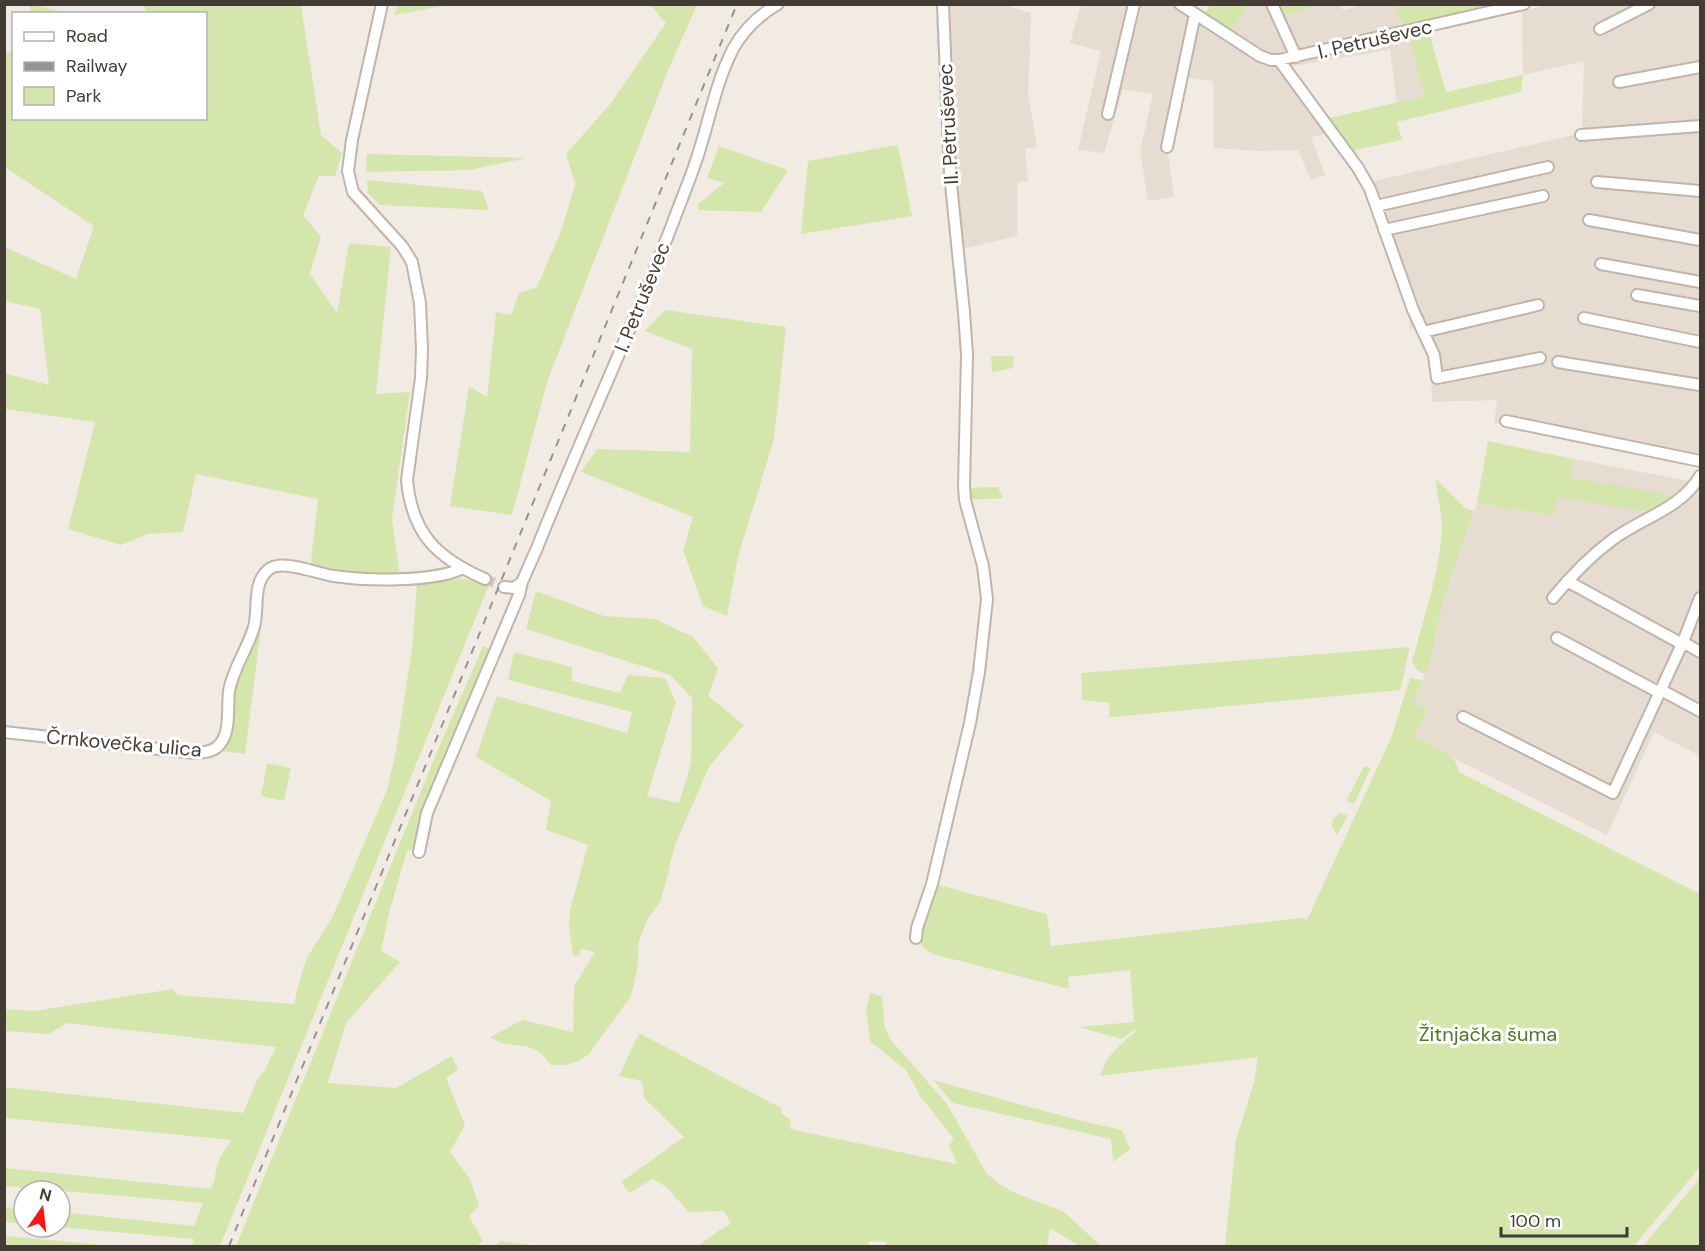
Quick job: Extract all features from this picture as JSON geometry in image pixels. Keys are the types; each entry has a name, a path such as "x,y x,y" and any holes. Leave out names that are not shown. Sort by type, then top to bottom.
{"street":[{"path":"382,4 352,140 348,171 353,192 402,246 412,262 420,303 422,349 421,378 408,480 409,496 417,521 424,537 438,552 461,569 485,579"},
{"name":"I. Petruševec","path":"418,852 427,813 661,254 696,161 728,59 735,45 754,21 778,4"},
{"name":"II. Petruševec","path":"916,938 917,928 932,884 970,723 979,672 987,599 983,566 965,500 967,355 950,174 943,4"},
{"path":"1108,114 1134,4"},
{"name":"I. Petruševec","path":"1180,4 1260,56 1271,60 1296,57 1524,4"},
{"name":"I. Petruševec","path":"1272,4 1296,57"},
{"path":"1600,29 1649,4"},
{"path":"1167,147 1196,14"},
{"path":"1279,60 1358,168 1370,189 1413,310 1434,355 1437,378 1540,358"},
{"path":"1618,82 1701,67"},
{"path":"1581,135 1701,126"},
{"path":"1376,206 1548,167"},
{"path":"1598,182 1701,191"},
{"path":"1384,230 1544,196"},
{"path":"1589,220 1701,240"},
{"path":"1601,264 1701,282"},
{"path":"1637,295 1701,306"},
{"path":"1423,332 1538,305"},
{"path":"1584,318 1701,342"},
{"path":"1558,362 1701,385"},
{"path":"1506,421 1701,461"},
{"path":"1553,598 1580,566 1613,539 1681,499 1701,476"},
{"name":"Črnkovečka ulica","path":"4,732 195,753 216,749 222,743 227,724 230,689 254,626 258,587 268,569 275,566 291,566 335,576 427,578 447,576 461,569"},
{"path":"1567,581 1701,652"},
{"path":"504,587 514,588 522,582"},
{"path":"1463,717 1613,793 1698,613 1701,598"},
{"path":"1557,638 1701,711"}],"shaded area":[{"path":"1548,4 1700,5 1700,465 1494,423 1497,400 1432,402 1430,354 1418,330 1410,329 1409,312 1370,198 1332,133 1311,137 1325,175 1311,180 1298,150 1262,151 1214,148 1213,81 1182,77 1168,153 1174,197 1148,201 1140,151 1153,94 1123,89 1104,153 1078,150 1101,51 1070,43 1081,5 1186,5 1230,31 1248,5 1281,5 1285,15 1321,5 1340,5 1343,10 1363,5 1394,5 1409,37 1425,96 1397,103 1390,50 1288,67 1330,118 1370,182 1582,133 1584,61 1523,75 1522,12"},
{"path":"938,5 1004,5 1031,13 1028,94 1037,147 1025,148 1028,181 1017,182 1017,236 962,249 943,121 936,23"},
{"path":"1574,459 1694,482 1700,472 1700,756 1654,732 1607,835 1454,758 1414,735 1429,711 1414,701 1430,664 1444,598 1477,503 1554,516 1557,496 1653,513 1570,477"}],"green space":[{"path":"398,4 450,5 394,15"},
{"path":"30,5 67,12 31,12"},
{"path":"143,5 301,5 321,135 342,153 335,176 319,176 303,215 321,237 310,274 337,313 349,243 391,247 376,394 410,392 392,519 400,576 310,570 318,499 196,474 183,532 148,534 121,545 68,529 95,422 5,409 4,373 49,385 40,309 5,301 5,247 76,279 94,226 5,167 5,53 12,51 12,120 207,120 207,12 146,12"},
{"path":"650,5 697,5 669,68 547,382 512,515 450,506 469,386 487,397 496,312 511,315 519,293 537,287 562,229 575,184 566,154 611,103 666,23"},
{"path":"1210,5 1248,5 1230,32 1204,16"},
{"path":"1281,5 1321,5 1285,15"},
{"path":"1394,5 1497,5 1403,26"},
{"path":"1429,33 1446,92 1523,75 1521,92 1397,122 1402,140 1351,151 1330,118 1424,96 1409,37"},
{"path":"898,145 912,216 801,234 808,161"},
{"path":"719,146 788,170 761,212 698,210 698,204 724,183 707,178"},
{"path":"367,154 527,158 469,170 366,172"},
{"path":"367,180 482,191 489,210 380,205 368,193"},
{"path":"665,310 786,327 774,439 738,557 727,616 703,606 683,550 693,517 581,472 597,449 690,452 692,349 645,331"},
{"path":"991,356 1014,356 1013,368 992,372"},
{"path":"1488,441 1574,459 1571,477 1679,497 1653,513 1558,497 1554,516 1477,503"},
{"path":"1436,479 1465,508 1474,511 1444,598 1430,664 1425,675 1417,670 1412,662 1434,580 1440,547 1442,524"},
{"path":"998,487 1003,498 968,500 966,488"},
{"path":"459,579 477,580 489,585 220,1246 192,1246 194,1239 72,1228 72,1213 194,1226 203,1203 72,1192 72,1179 12,1179 12,1187 5,1186 5,1168 211,1189 218,1162 232,1140 5,1118 5,1087 243,1113 258,1078 276,1047 67,1023 49,1034 5,1031 5,1009 34,1011 173,989 178,995 294,1004 308,956 332,918 387,790 396,751 412,649 417,584"},
{"path":"536,591 604,616 655,619 693,637 718,668 708,696 744,725 709,767 675,845 661,901 648,918 639,941 637,971 631,996 589,1054 566,1065 550,1065 537,1050 506,1044 490,1037 522,1020 573,1032 574,986 595,952 581,949 579,956 573,955 569,929 570,910 588,845 546,830 551,801 476,757 497,696 627,733 632,712 508,680 514,652 572,667 572,681 620,693 628,675 665,678 676,702 647,796 679,803 691,763 692,698 670,675 526,629"},
{"path":"262,620 245,754 222,751 229,728 236,675 251,650"},
{"path":"483,646 495,651 416,850 407,851 389,913 381,951 400,962 346,1023 328,1083 396,1088 452,1056 458,1070 446,1078 465,1125 450,1152 470,1179 479,1206 469,1216 483,1241 476,1246 236,1246 437,752"},
{"path":"1410,647 1400,690 1113,717 1109,717 1110,703 1082,700 1081,673"},
{"name":"Žitnjačka šuma","path":"1410,678 1423,680 1414,701 1429,711 1414,735 1454,758 1459,772 1700,894 1700,1167 1634,1246 1225,1246 1236,1140 1254,1082 1258,1057 1100,1076 1110,1056 1135,1032 1135,1029 1122,1039 1078,1027 1134,1022 1130,970 1068,977 1069,989 933,954 924,948 919,939 935,884 1047,914 1051,946 1301,918 1307,920 1391,738"},
{"path":"267,763 291,768 284,801 261,796"},
{"path":"1364,766 1371,768 1354,804 1346,801"},
{"path":"1339,813 1348,815 1337,835 1332,826 1333,819"},
{"path":"870,993 882,996 885,1028 891,1040 947,1104 987,1174 1013,1192 1064,1212 1101,1246 1079,1246 1050,1228 1047,1246 886,1246 886,1242 869,1241 868,1246 698,1246 731,1224 724,1211 689,1212 666,1187 653,1179 629,1193 621,1182 684,1137 644,1098 642,1081 619,1076 639,1033 781,1108 781,1113 791,1120 790,1129 957,1164 949,1145 954,1139 920,1096 906,1070 870,1041 866,1010"},
{"path":"933,1080 1122,1130 1130,1149 1113,1162 1111,1139 953,1103"},
{"path":"1700,1178 1700,1246 1643,1246"},
{"path":"4,1207 12,1208 12,1223 5,1222"},
{"path":"5,1236 12,1237 12,1239 115,1246 5,1246"},
{"path":"501,1241 540,1246 494,1246"}],"tunnel":[{"path":"485,579 504,587"}],"railway":[{"path":"229,1246 737,4"}]}
